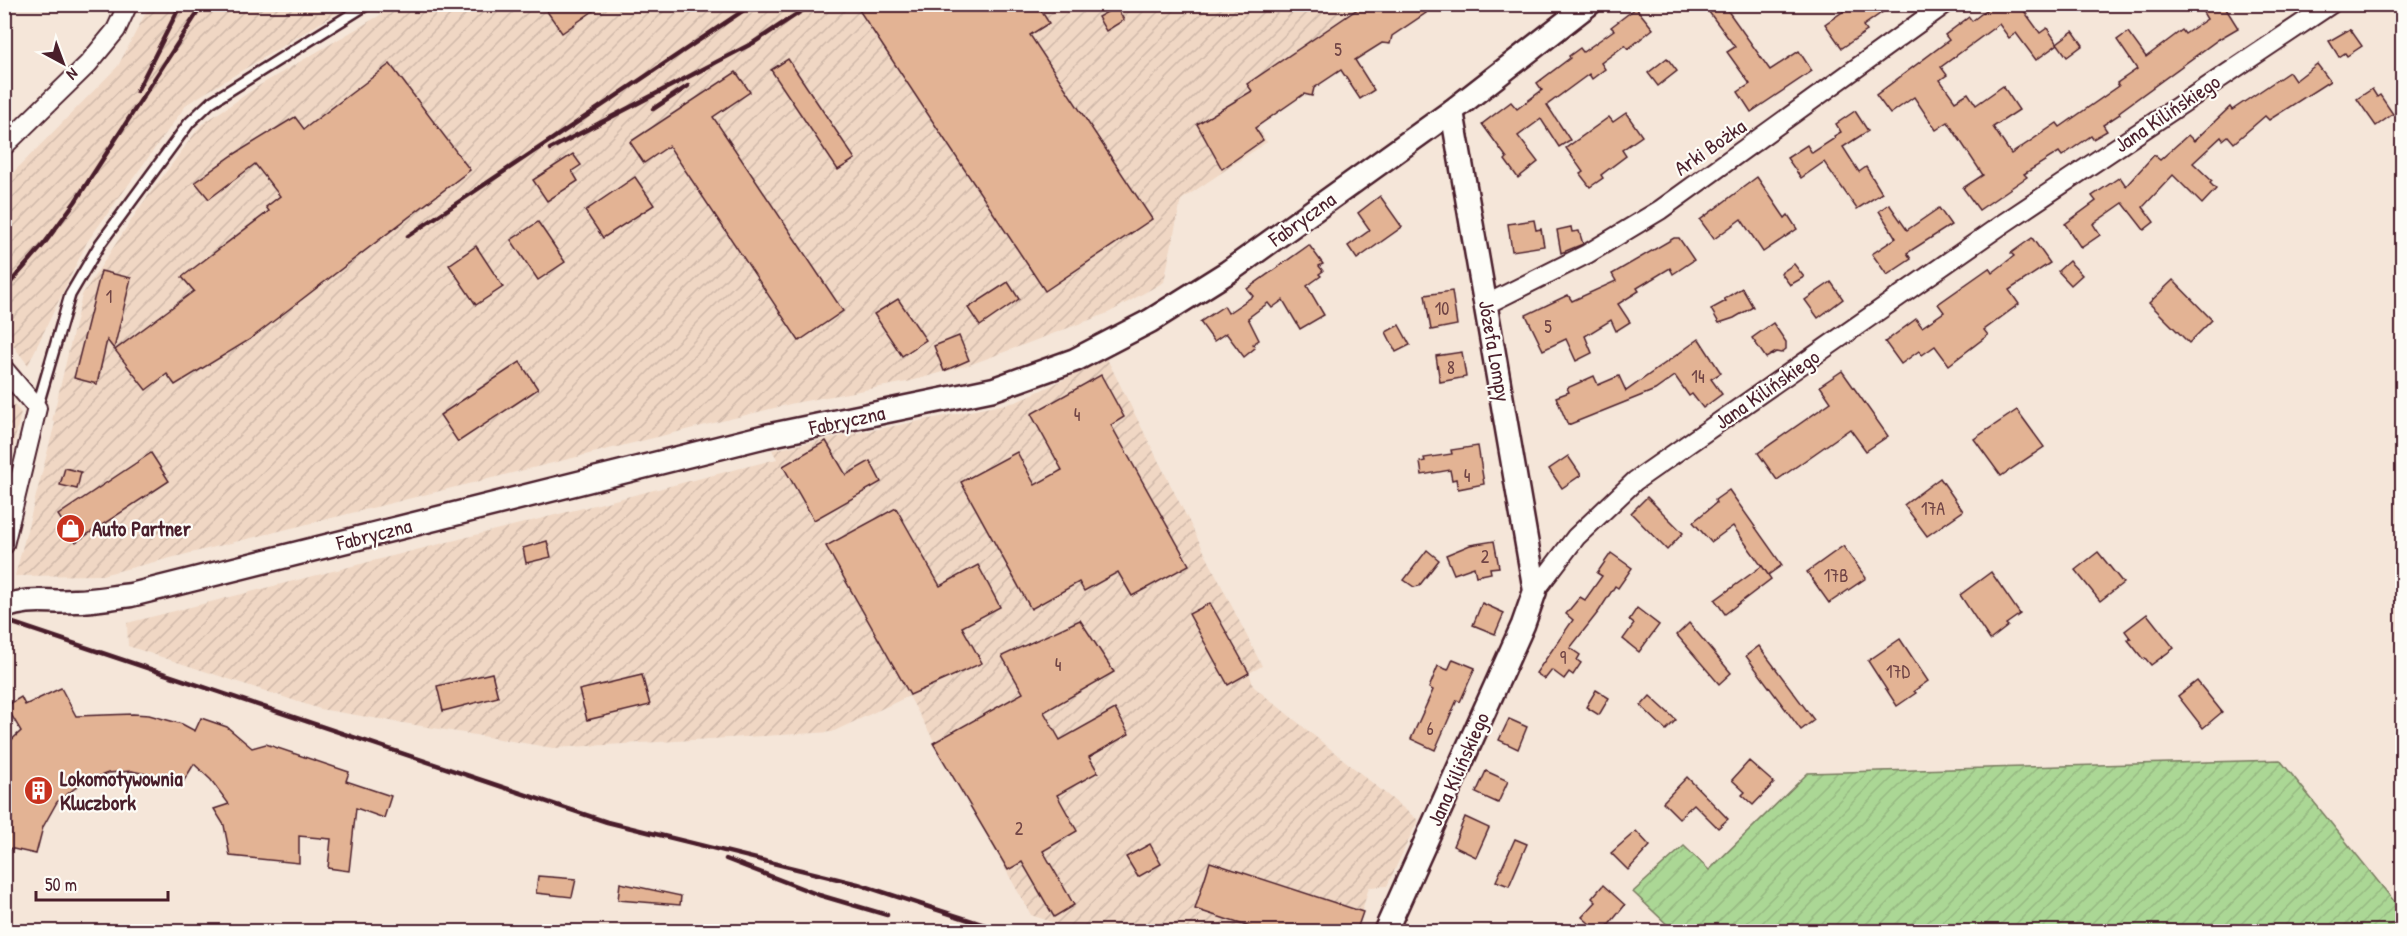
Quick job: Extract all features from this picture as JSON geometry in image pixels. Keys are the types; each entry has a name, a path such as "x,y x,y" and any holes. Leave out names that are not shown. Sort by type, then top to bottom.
{"street":[{"path":"4,147 88,64 116,30 128,4"},
{"name":"Fabryczna","path":"5,605 38,599 74,602 131,595 766,436 994,389 1076,360 1150,321 1228,272 1452,111 1589,4"},
{"name":"Arki Bożka","path":"1487,304 1587,254 1660,210 1945,4"},
{"name":"Jana Kilińskiego","path":"1385,932 1523,625 1535,591 1576,537 1635,481 2004,222 2331,4"},
{"name":"Józefa Lompy","path":"1452,111 1535,591"},
{"path":"4,369 37,408 4,545"}],"lane":[{"path":"37,408 70,295 100,244 189,123 211,102 368,4"}],"shaded area":[{"path":"150,5 350,5 187,104 87,242 28,365 5,335 5,181 118,66"},
{"path":"376,5 1439,5 1257,126 1267,142 1181,200 1164,282 1108,313 972,364 907,382 794,403 102,575 15,576 55,423 52,421 82,295 140,207 201,125 260,85 382,14"},
{"path":"1107,359 1262,666 1249,673 1254,687 1418,820 1387,886 1369,887 1356,931 1079,931 1031,915 909,696 832,732 553,748 320,709 128,646 127,623 777,459 772,450 1016,402"},
{"path":"5,393 21,413 5,482"}],"green space":[{"path":"2280,760 2402,911 2402,931 1674,931 1633,892 1684,846 1709,870 1808,773"}],"building":[{"path":"542,4 603,4 562,33"},
{"path":"855,4 1037,4 1049,23 1030,35 1152,219 1045,291"},
{"path":"1365,4 1420,4 1426,13 1392,36 1390,44 1382,43 1355,60 1374,90 1360,99 1341,70 1314,88 1312,96 1304,94 1255,128 1263,140 1222,169 1197,124 1252,91 1247,84"},
{"path":"1703,4 1723,4 1770,70 1799,51 1812,71 1751,112 1738,92 1750,84 1727,52 1735,47"},
{"path":"1854,4 1894,4 1863,26 1867,31 1842,48 1825,24"},
{"path":"1994,4 2019,4 2040,33 2047,28 2058,44 2036,60 2016,33 2009,38 1999,24 1941,67 1947,75 1940,80 1955,101 1968,93 1976,105 2003,86 2019,110 1993,127 2011,154 2057,123 2060,127 2119,86 2117,83 2137,69 2117,40 2128,32 2146,57 2182,30 2185,34 2207,19 2201,9 2208,4 2223,4 2238,28 2219,39 2119,112 2120,114 2103,125 2107,131 2093,139 2091,136 2062,156 2059,152 2024,174 2027,177 1979,210 1963,188 1983,175 1948,122 1936,130 1914,97 1890,114 1876,95 1949,40 1945,35 1969,17 1972,21"},
{"path":"1116,7 1124,20 1106,31 1098,17"},
{"path":"1636,8 1653,29 1628,49 1625,45 1601,63 1605,69 1592,79 1589,74 1547,105 1570,140 1559,147 1541,119 1518,136 1538,162 1518,178 1505,160 1507,158 1482,124 1511,102 1517,109 1542,90 1537,83 1580,48 1583,52 1614,30 1611,27"},
{"path":"2350,29 2362,46 2347,56 2345,53 2339,57 2329,41"},
{"path":"2073,31 2083,45 2067,57 2057,43"},
{"path":"1667,58 1677,71 1658,86 1648,73"},
{"path":"788,59 855,159 838,170 771,70"},
{"path":"390,64 470,170 249,340 175,385 167,374 146,390 115,350 194,291 182,277 269,211 266,207 280,196 255,164 209,199 195,182 233,155 295,117 304,129"},
{"path":"2317,64 2330,81 2269,120 2265,116 2234,143 2228,136 2223,140 2221,137 2193,163 2212,181 2210,183 2216,189 2202,204 2173,175 2143,207 2154,222 2144,230 2123,203 2093,224 2100,235 2081,248 2065,224 2096,201 2092,196 2120,177 2126,186 2154,155 2160,160 2188,135 2194,141 2230,107 2232,110 2289,72 2295,81"},
{"path":"736,72 750,92 713,117 843,311 799,341 669,146 644,163 630,142"},
{"path":"2372,89 2377,97 2380,95 2393,114 2376,126 2357,99"},
{"path":"1855,111 1868,131 1843,147 1859,172 1866,167 1882,193 1857,209 1824,162 1801,178 1787,158 1807,145 1812,153 1835,138 1834,136 1841,132 1836,124"},
{"path":"1626,113 1642,136 1622,150 1626,156 1601,175 1603,178 1590,187 1580,174 1583,172 1566,148 1609,117 1613,122"},
{"path":"573,154 581,165 572,171 578,181 547,201 533,180"},
{"path":"635,177 654,205 603,238 585,211"},
{"path":"1757,177 1785,218 1788,215 1797,229 1763,252 1741,219 1714,239 1700,220"},
{"path":"1380,196 1402,227 1357,259 1348,246 1370,230 1358,213"},
{"path":"1889,204 1907,230 1939,208 1951,225 1907,253 1911,259 1887,275 1872,254 1896,238 1879,211"},
{"path":"1534,220 1536,230 1541,229 1544,246 1512,251 1508,224"},
{"path":"538,222 565,262 538,280 511,240"},
{"path":"1571,227 1572,232 1579,231 1583,244 1561,253 1557,230"},
{"path":"1674,238 1679,238 1694,260 1673,274 1670,268 1637,288 1639,291 1618,304 1630,322 1616,331 1611,320 1585,336 1592,353 1576,361 1566,339 1543,350 1526,315 1568,295 1572,301 1616,281 1612,274"},
{"path":"2032,238 2050,263 2009,290 2019,304 1984,330 1988,335 1949,365 1935,346 1922,355 1919,351 1901,364 1885,342 1916,319 1922,327 1944,312 1938,304 1989,268 1992,273 2014,256 2011,253"},
{"path":"1309,245 1323,264 1319,266 1323,271 1319,274 1321,276 1307,286 1324,315 1300,329 1283,300 1272,308 1268,303 1248,318 1259,340 1253,344 1255,348 1244,357 1226,333 1214,341 1200,322 1224,306 1228,313 1253,296 1247,289"},
{"path":"476,246 503,287 476,305 449,265"},
{"path":"2069,261 2082,275 2071,285 2058,271"},
{"path":"1794,264 1804,277 1790,285 1781,273"},
{"path":"101,271 131,278 114,349 107,340 97,384 74,378"},
{"path":"2173,280 2212,320 2189,343 2149,303"},
{"path":"1008,282 1019,299 980,326 968,308"},
{"path":"1831,282 1843,299 1818,318 1805,300"},
{"path":"1742,288 1753,307 1734,318 1719,323 1711,309"},
{"path":"1452,291 1457,325 1431,330 1425,295"},
{"path":"898,299 926,340 902,356 874,314"},
{"path":"1773,323 1786,342 1786,349 1766,358 1752,338"},
{"path":"1399,325 1410,345 1396,352 1386,332"},
{"path":"959,336 969,360 944,371 934,346"},
{"path":"1699,339 1721,373 1711,379 1722,394 1703,408 1692,394 1689,396 1675,376 1655,390 1568,425 1556,397 1569,392 1567,388 1594,376 1598,385 1619,376 1626,391"},
{"path":"1462,352 1466,377 1440,382 1436,356"},
{"path":"520,362 538,389 458,442 440,415"},
{"path":"1842,371 1888,436 1866,451 1850,429 1777,480 1758,453 1831,402 1820,386"},
{"path":"1101,375 1124,417 1111,425 1189,565 1132,596 1118,572 1084,591 1079,582 1031,609 961,482 1017,452 1035,485 1062,470 1031,414"},
{"path":"2017,410 2044,447 2001,476 1974,439"},
{"path":"826,441 846,475 870,461 881,482 814,520 783,466"},
{"path":"1478,446 1484,484 1458,489 1456,479 1452,480 1450,470 1422,475 1420,462 1425,461 1424,458 1452,454 1451,450"},
{"path":"151,453 169,481 76,542 58,515"},
{"path":"1568,456 1581,475 1562,488 1549,469"},
{"path":"65,468 81,472 77,489 60,485"},
{"path":"1940,478 1963,511 1927,536 1904,505"},
{"path":"1729,490 1782,565 1768,575 1733,526 1711,542 1693,522 1716,503 1715,500"},
{"path":"1647,497 1683,533 1667,550 1631,513"},
{"path":"896,508 940,586 978,565 1000,607 962,627 982,663 910,695 826,546"},
{"path":"547,541 551,557 526,563 523,548"},
{"path":"1494,541 1499,567 1490,568 1491,573 1476,576 1474,567 1454,574 1446,555 1470,545"},
{"path":"1843,546 1866,578 1829,603 1807,572"},
{"path":"1427,550 1439,560 1419,586 1414,587 1404,580"},
{"path":"2098,552 2123,583 2100,601 2075,570"},
{"path":"1611,553 1632,568 1618,588 1615,586 1570,648 1580,655 1577,660 1581,663 1573,675 1569,672 1564,679 1552,670 1545,679 1536,673 1573,620 1566,614 1580,597 1585,600 1602,576 1597,573"},
{"path":"1762,566 1771,579 1725,614 1715,600"},
{"path":"1991,572 2020,614 1990,640 1960,595"},
{"path":"1210,603 1249,673 1228,685 1189,614"},
{"path":"1482,603 1504,613 1495,634 1473,625"},
{"path":"1637,608 1659,625 1639,652 1623,639 1634,624 1629,620"},
{"path":"2147,614 2174,648 2151,665 2145,658 2143,659 2128,640 2131,639 2125,631"},
{"path":"1080,620 1114,672 1044,712 1060,740 1115,709 1129,734 1089,757 1098,772 1057,795 1077,831 1043,851 1074,905 1054,917 1022,862 1008,870 933,743 1023,693 1002,656"},
{"path":"1689,623 1731,673 1719,684 1677,635"},
{"path":"1900,639 1928,681 1914,691 1916,693 1897,706 1868,661"},
{"path":"1759,646 1814,720 1801,730 1746,656"},
{"path":"1453,659 1475,668 1460,702 1457,700 1435,750 1411,739 1433,690 1429,688 1438,666 1448,670"},
{"path":"492,673 498,697 443,711 437,686"},
{"path":"642,675 650,705 587,720 579,690"},
{"path":"2197,681 2222,712 2203,728 2178,696"},
{"name":"Lokomotywownia Kluczbork","path":"61,688 76,716 149,715 182,724 195,731 201,718 227,727 252,748 266,744 349,772 346,781 391,796 384,818 356,808 349,871 328,868 331,839 299,836 299,863 230,856 224,825 214,809 229,804 211,780 194,764 180,787 155,776 132,771 108,773 82,783 57,802 43,827 36,854 4,847 4,747 21,731 6,706 21,697 25,705"},
{"path":"1596,690 1609,698 1599,715 1586,707"},
{"path":"1650,696 1676,720 1666,730 1641,706"},
{"path":"1509,719 1527,727 1518,749 1499,740"},
{"path":"1749,761 1774,783 1753,805 1742,795 1745,792 1732,780"},
{"path":"1486,771 1508,781 1498,803 1476,793"},
{"path":"1687,777 1728,819 1718,828 1694,804 1679,818 1663,802"},
{"path":"1465,817 1489,828 1476,857 1453,846"},
{"path":"1636,831 1650,846 1628,870 1611,853"},
{"path":"1515,839 1527,844 1509,886 1496,881"},
{"path":"1150,844 1161,864 1138,877 1126,857"},
{"path":"1210,862 1363,912 1356,932 1265,932 1195,909"},
{"path":"538,876 576,879 572,897 536,893"},
{"path":"620,883 681,896 680,905 618,900"},
{"path":"1603,885 1625,905 1603,932 1599,932 1582,917 1596,902 1592,898"}],"railway":[{"path":"137,91 181,4"},
{"path":"4,290 44,244 75,202 203,4"},
{"path":"408,236 753,4"},
{"path":"550,149 753,43 812,4"},
{"path":"653,109 688,86"},
{"path":"4,620 607,822 858,884 1006,932"},
{"path":"726,859 819,895 887,915"}],"place":[{"name":"Auto Partner","path":"71,528"},
{"name":"Lokomotywownia Kluczbork","path":"39,790"}]}
